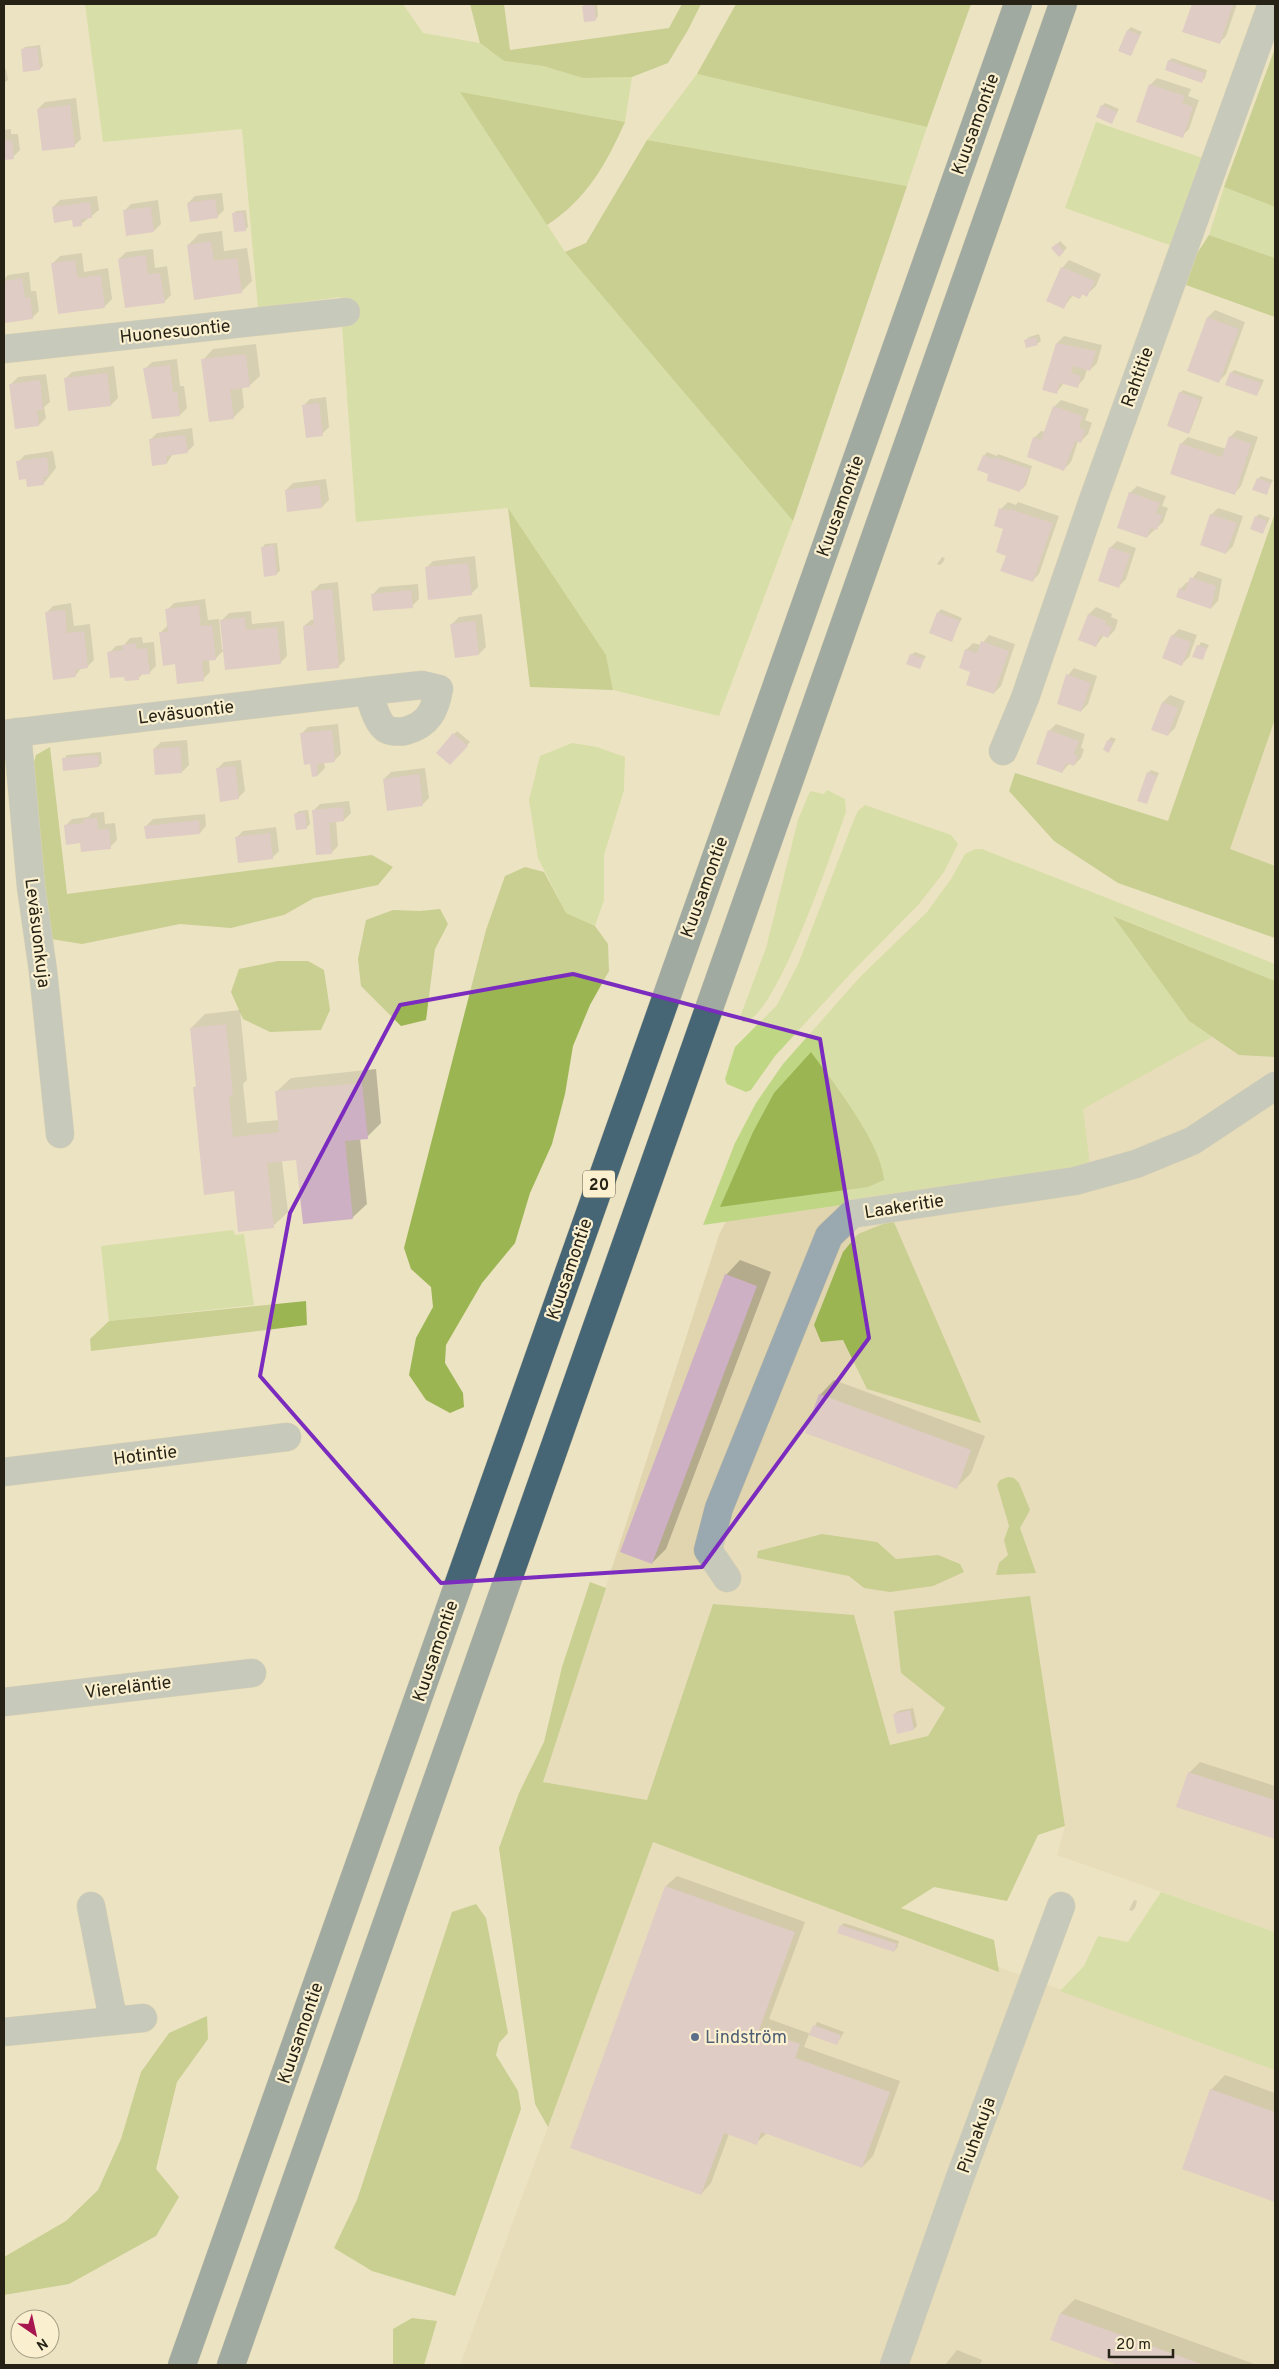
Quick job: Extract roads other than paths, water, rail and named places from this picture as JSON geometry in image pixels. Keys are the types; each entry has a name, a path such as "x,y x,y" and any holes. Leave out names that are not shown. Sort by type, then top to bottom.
{"highway":[{"name":"Kuusamontie","path":"182,2365 1018,4"},
{"name":"20","path":"231,2365 1063,4"}],"street":[{"name":"Rahtitie","path":"1003,751 1025,698 1093,500 1272,4"},
{"name":"Huonesuontie","path":"4,349 346,312"},
{"name":"Leväsuontie","path":"10,733 368,691"},
{"name":"Leväsuonkuja","path":"10,733 43,971 60,1134"},
{"name":"Laakeritie","path":"727,1578 708,1550 718,1508 829,1236 852,1214 1075,1181 1136,1164 1192,1141 1275,1086"},
{"name":"Hotintie","path":"4,1472 287,1438"},
{"name":"Viereläntie","path":"4,1702 252,1672"},
{"path":"92,1906 113,2019"},
{"name":"Piuhakuja","path":"894,2365 959,2180 1061,1906"},
{"path":"4,2032 113,2019 143,2018"}],"place":[{"name":"Lindström","path":"695,2037"}]}
